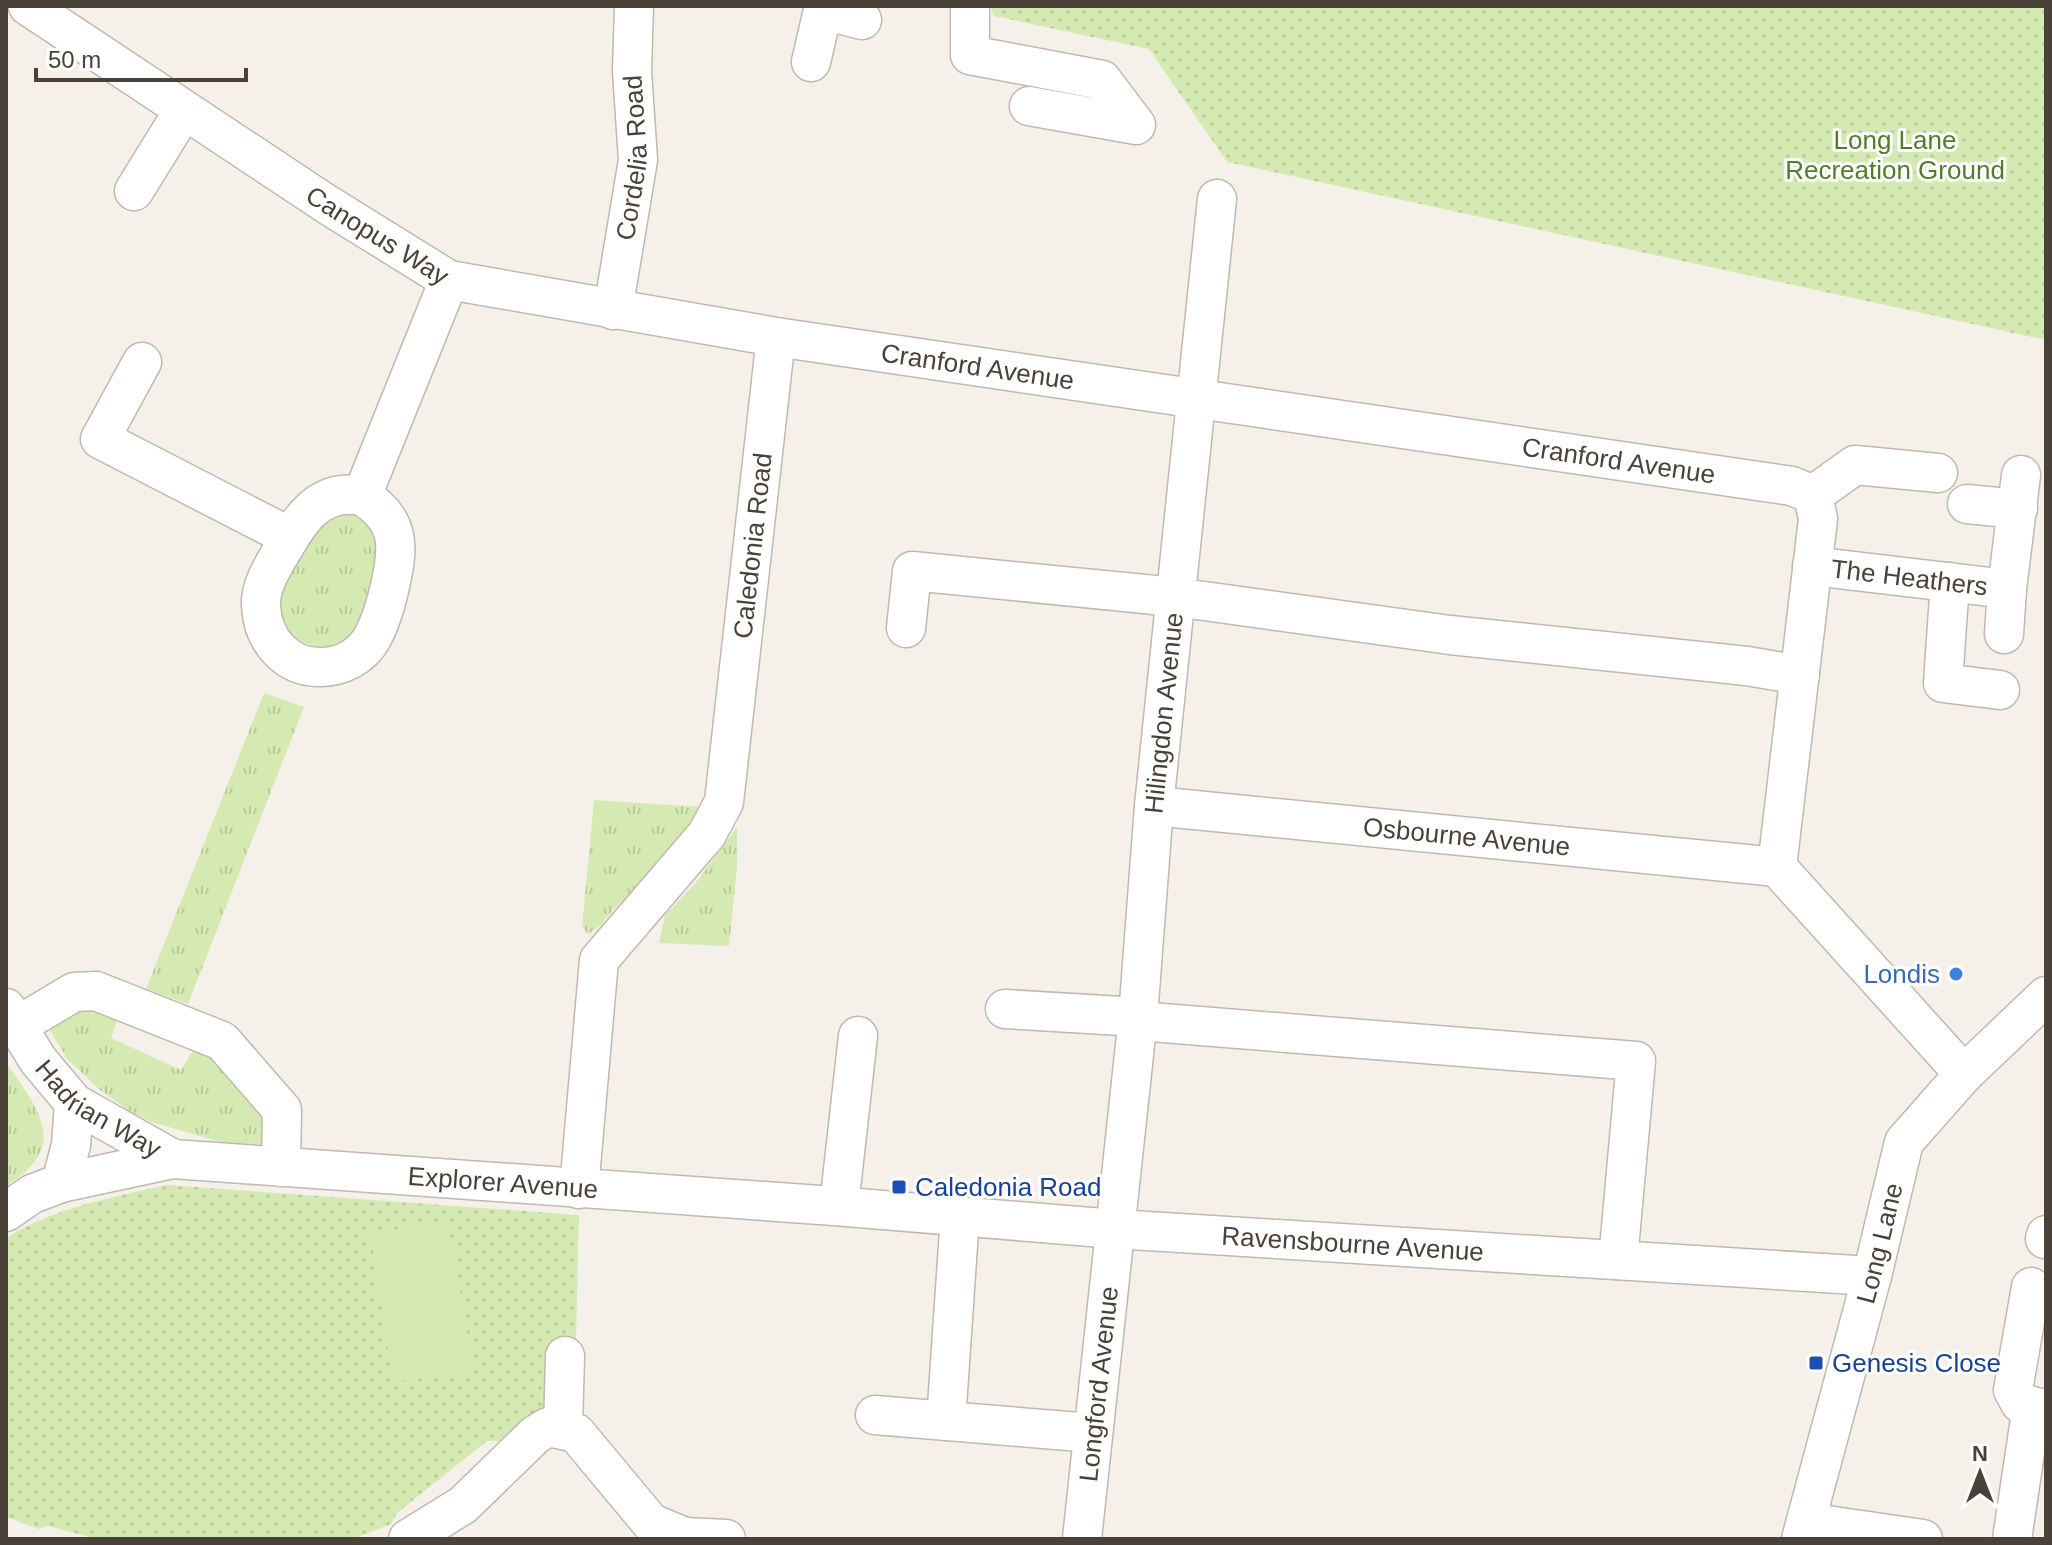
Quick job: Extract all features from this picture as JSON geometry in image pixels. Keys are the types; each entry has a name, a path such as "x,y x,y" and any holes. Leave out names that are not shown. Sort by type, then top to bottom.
{"street":[{"name":"Canopus Way","path":"28,6 407,256 449,280 776,337"},
{"name":"Cordelia Road","path":"613,310 638,160 632,71 634,6"},
{"path":"970,6 970,55 1102,80 1136,125 1029,106"},
{"path":"811,62 824,8 862,20"},
{"path":"134,191 184,110"},
{"name":"Hilingdon Avenue","path":"1115,1229 1138,1019 1154,806 1217,199"},
{"path":"362,496 449,280"},
{"name":"Cranford Avenue","path":"776,337 1792,486 1813,495"},
{"name":"Caledonia Road","path":"579,1189 599,960 707,834 724,802 776,337"},
{"path":"142,362 100,439 290,537"},
{"path":"1938,473 1855,465 1813,495 1818,519 1777,867 1964,1074"},
{"path":"342,494 362,496 374,503 390,524 397,545 386,602 374,634 360,654 328,667 312,668 282,655 269,636 261,607 262,593 304,515 323,501 342,494"},
{"name":"The Heathers","path":"1967,504 2018,508 2004,634"},
{"name":"The Heathers","path":"1812,566 2007,589"},
{"path":"906,628 912,571 1175,597 1450,635 1747,666 1800,675"},
{"path":"1950,582 1943,683 2000,690"},
{"name":"Osbourne Avenue","path":"1154,806 1777,867"},
{"path":"12,1017 74,992 96,991 222,1041 282,1110 281,1167"},
{"name":"Long Lane","path":"1804,1530 1872,1276 1904,1142 1964,1074 2046,996"},
{"path":"1005,1009 1636,1061 1618,1260"},
{"name":"Hadrian Way","path":"12,1017 38,1060 74,1103 173,1159"},
{"path":"836,1206 858,1036"},
{"path":"61,1183 71,1145 74,1103"},
{"path":"6,1212 32,1194 61,1183 173,1159"},
{"name":"Explorer Avenue","path":"173,1159 836,1206"},
{"name":"Ravensbourne Avenue","path":"836,1206 1115,1229 1872,1276"},
{"path":"946,1421 960,1216"},
{"name":"Longford Avenue","path":"1082,1539 1115,1229"},
{"path":"2012,1539 2039,1408 2020,1403 2013,1390 2031,1287"},
{"path":"563,1429 565,1356"},
{"path":"875,1415 1092,1433"},
{"path":"408,1539 463,1505 535,1435 548,1427 576,1433 651,1523 685,1537 726,1539"},
{"path":"1804,1530 1923,1539"}],"green space":[{"name":"Long Lane Recreation Ground","path":"990,6 2046,6 2046,340 1227,162 1149,49 994,16"},
{"path":"362,505 384,542 362,627 344,646 323,649 288,637 277,613 280,577 334,508"},
{"path":"264,693 304,707 188,1004 146,989"},
{"path":"594,800 700,807 697,821 646,879 600,926 588,934 582,927"},
{"path":"737,827 737,867 729,946 659,943 665,915 694,885"},
{"path":"75,1005 118,1017 111,1038 181,1070 195,1047 214,1059 268,1113 264,1144 224,1143 151,1122 100,1090 67,1059 47,1025"},
{"path":"6,1062 38,1112 43,1127 43,1142 38,1156 26,1171 6,1186"},
{"path":"167,1185 579,1215 576,1338 554,1350 549,1403 501,1441 487,1441 397,1513 391,1524 353,1539 96,1539 48,1526 38,1529 6,1517 6,1238 63,1211"},
{"path":"448,1221 474,1372 393,1382 370,1233"}],"place":[{"name":"Londis","path":"1956,974"},
{"name":"Caledonia Road","path":"899,1187"},
{"name":"Genesis Close","path":"1816,1363"}]}
